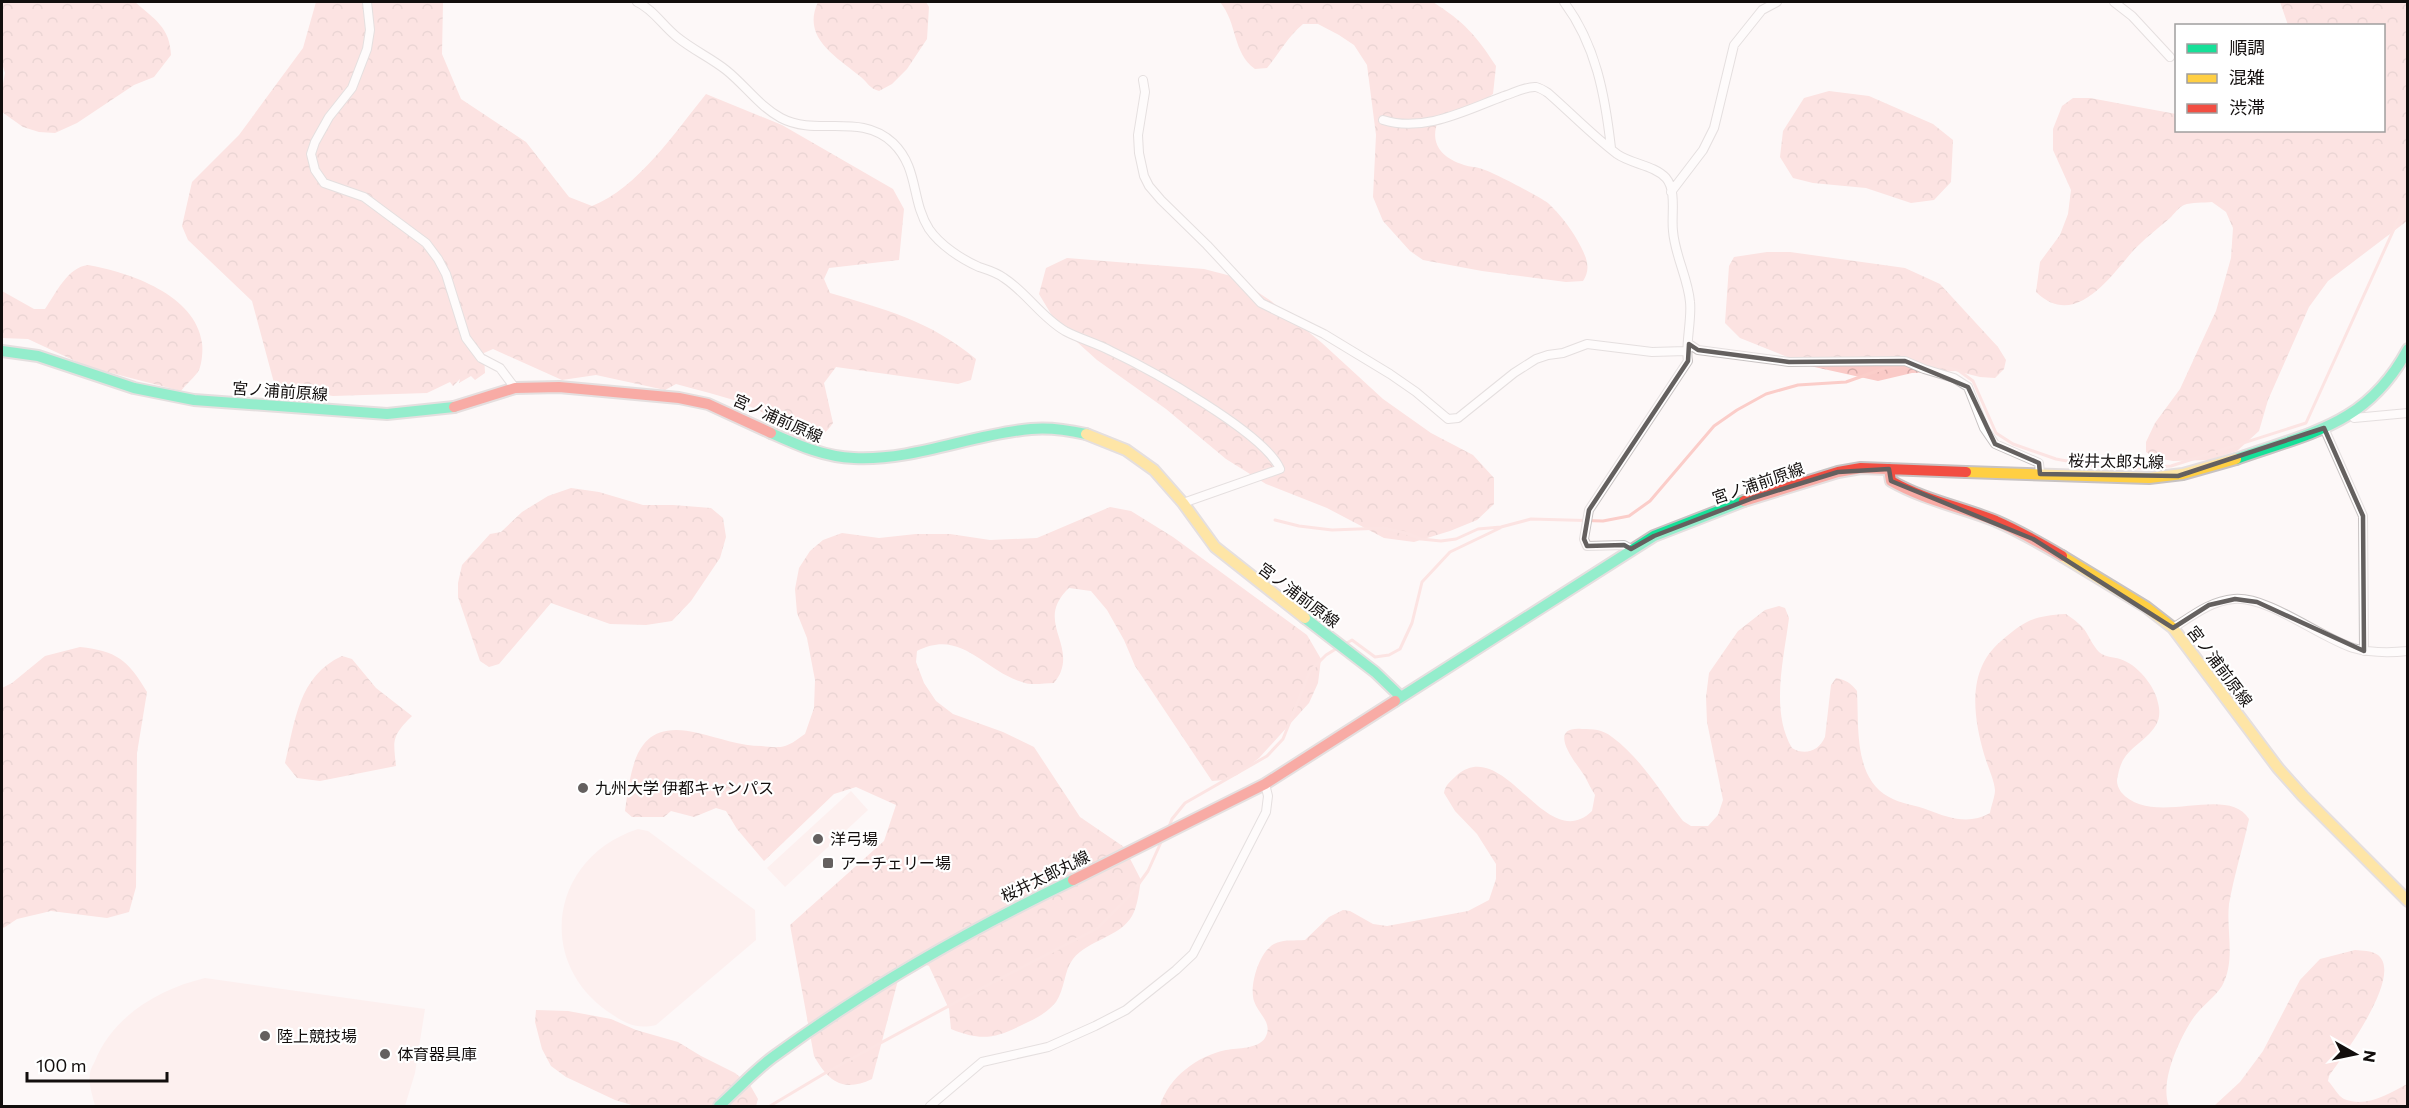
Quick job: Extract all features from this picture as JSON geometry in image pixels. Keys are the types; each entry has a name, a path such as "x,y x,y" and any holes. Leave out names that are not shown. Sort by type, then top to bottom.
{"main road":[{"name":"桜井太郎丸線","path":"1889,469 2149,478 2178,476 2324,428 2351,415 2380,391 2408,350"},
{"name":"宮ノ浦前原線","path":"2,351 38,356 134,388 194,400 387,414 447,409 515,388 559,387 679,398 708,404 824,454 854,458 884,458 1031,429 1071,431 1093,435 1126,450 1154,470 1183,503 1215,547 1394,688 1400,696 1532,615 1654,536 1764,495 1838,472 1861,468 1889,469 1891,481 1914,494 1995,521 2033,539 2146,607 2173,628 2278,768 2302,796 2408,901"},
{"name":"桜井太郎丸線","path":"719,1107 772,1058 892,978 998,916 1154,841 1265,784 1400,696"}],"street":[{"path":"368,2 370,30 368,49 352,88 329,117 315,142 311,154 315,170 324,183 364,197 426,243 446,274 466,338 481,358 500,368 515,388"},
{"path":"637,2 648,8 678,38 728,72 751,96 781,118 811,126 866,127 892,142 907,159 923,218 941,242 963,258 1004,277 1063,330 1122,356 1191,395 1271,454 1280,469 1183,503"},
{"path":"1564,2 1582,28 1591,49 1600,77 1611,148"},
{"path":"1671,192 1703,150 1714,128 1730,56 1738,38 1762,10 1777,2"},
{"path":"2114,2 2132,16 2170,57"},
{"path":"1143,80 1145,92 1138,135 1138,153 1144,176 1161,200 1261,303 1324,334 1390,374 1448,419 1458,418 1514,373 1536,359 1563,353 1587,344 1652,351 1688,348 1789,362 1905,361 1954,378 1968,387 1984,428 1995,444 2039,463 2040,474"},
{"path":"1383,120 1398,125 1416,125 1536,87 1548,93 1618,154 1667,179 1671,192 1673,232 1690,302 1688,361 1589,510 1584,539 1587,546 1624,545 1631,549"},
{"path":"2351,415 2354,418 2408,413"},
{"path":"2324,428 2363,516 2364,651"},
{"path":"2173,628 2209,605 2235,599 2257,602 2364,651 2384,653 2408,651"},
{"path":"930,1107 982,1062 1048,1047 1125,1010 1193,954 1266,812 1268,796 1265,784"}],"highlighted area":[{"path":"1689,344 1698,350 1789,362 1905,361 1968,387 1995,444 2039,463 2040,474 2178,476 2324,428 2363,516 2364,651 2257,602 2235,599 2209,605 2173,628 2033,539 1891,481 1889,469 1838,472 1753,498 1654,536 1631,549 1624,545 1587,546 1584,539 1589,510 1688,361"}],"green space":[{"path":"2,2 135,2 160,24 168,37 171,55 154,77 134,85 77,123 55,133 39,132 23,127 2,112 5,73 2,63"},
{"path":"316,2 443,2 442,54 461,99 526,142 569,197 592,206 625,187 640,173 655,158 706,94 782,125 893,189 904,209 899,260 829,268 824,279 830,293 924,325 959,346 976,359 971,380 958,384 836,367 824,383 833,423 823,435 808,442 794,438 773,419 758,410 724,397 676,384 665,390 596,375 562,380 493,349 484,353 485,373 475,380 471,376 459,383 460,379 453,386 450,382 427,393 333,396 284,388 277,394 252,301 188,240 182,226 192,182 239,135 303,48"},
{"path":"818,2 926,2 929,7 927,39 907,69 892,84 879,91 871,87 824,46 814,26 814,15"},
{"path":"1220,2 1433,2 1453,16 1475,37 1496,66 1493,94 1472,109 1438,121 1436,143 1444,154 1456,162 1496,175 1548,203 1558,213 1583,251 1587,268 1583,281 1566,282 1482,271 1423,260 1410,251 1383,221 1373,197 1376,135 1367,65 1354,45 1318,24 1303,24 1267,68 1255,69 1242,54 1230,19"},
{"path":"2280,2 2407,2 2407,221 2328,281 2309,307 2268,400 2259,431 2237,451 2209,460 2173,461 2156,458 2146,452 2146,442 2155,423 2180,389 2216,311 2231,258 2233,228 2226,212 2212,202 2184,205 2141,243 2101,287 2089,296 2077,303 2064,305 2050,302 2036,292 2040,262 2060,235 2068,214 2071,190 2053,150 2053,129 2062,106 2073,98 2090,98 2175,114 2175,132 2385,132 2385,24 2288,24"},
{"path":"1829,91 1869,96 1933,124 1953,140 1951,182 1934,200 1911,203 1866,188 1813,183 1793,178 1780,157 1783,131 1804,98"},
{"path":"1767,252 1790,252 1905,268 1940,284 1998,347 2006,360 2004,369 1995,378 1956,371 1912,373 1878,381 1810,366 1740,338 1725,323 1729,266 1734,257"},
{"path":"1067,258 1204,269 1235,277 1271,301 1322,343 1383,399 1431,433 1473,455 1494,478 1494,504 1477,520 1414,542 1384,538 1327,508 1266,484 1226,459 1166,409 1097,360 1057,324 1039,294 1046,268"},
{"path":"88,265 141,280 174,299 187,312 197,326 202,343 202,356 199,370 181,391 88,367 28,339 2,338 2,291 34,309 45,309 74,270"},
{"path":"571,488 599,492 643,505 711,508 723,518 726,537 720,558 691,601 672,621 646,625 610,624 551,603 499,664 489,667 480,661 458,597 462,565 490,534 501,532 522,512 548,496"},
{"path":"1110,507 1131,511 1173,537 1307,635 1321,659 1318,683 1309,703 1259,758 1237,775 1224,780 1212,781 1135,666 1107,610 1091,591 1069,588 1055,610 1063,660 1060,673 1054,683 1022,682 995,669 971,653 946,644 933,645 917,651 916,662 924,683 936,701 953,714 1003,732 1034,747 1080,817 1124,847 1141,880 1138,898 1134,912 1127,923 1087,947 1073,959 1059,997 1053,1006 1034,1019 998,1035 972,1036 951,1029 949,1009 929,966 914,960 902,965 872,1079 853,1085 837,1082 825,1072 814,1056 790,925 884,841 896,805 856,787 834,794 764,861 737,829 726,811 716,808 694,817 671,811 664,817 632,817 625,811 631,776 641,748 650,738 661,732 677,730 746,745 774,747 788,745 805,734 814,708 815,680 807,638 797,613 795,589 799,568 810,551 823,540 842,533 879,538 916,534 950,534 990,540 1037,538"},
{"path":"1779,606 1785,608 1789,618 1780,684 1780,701 1785,733 1792,748 1807,752 1819,746 1825,737 1831,685 1836,678 1845,681 1857,691 1860,750 1869,777 1877,788 1898,801 1951,818 1974,819 1990,813 1995,790 1977,724 1976,694 1982,666 1989,653 2016,629 2030,620 2066,614 2084,629 2099,652 2126,662 2144,676 2156,696 2159,717 2151,732 2124,758 2117,779 2121,792 2134,802 2151,807 2224,805 2238,809 2249,819 2229,904 2229,966 2222,986 2194,1017 2177,1048 2167,1085 2169,1106 1160,1106 1177,1077 1195,1063 1215,1053 1253,1046 1265,1038 1267,1023 1254,1001 1253,987 1256,970 1264,954 1274,944 1305,940 1329,917 1343,910 1350,911 1373,924 1387,926 1468,911 1489,900 1496,879 1496,864 1477,834 1455,811 1444,793 1447,785 1457,775 1475,767 1492,770 1558,819 1575,821 1592,811 1595,795 1570,754 1564,739 1566,733 1571,730 1597,730 1605,732 1633,755 1683,821 1691,826 1708,826 1718,815 1723,800 1707,722 1706,697 1709,673 1738,631 1765,610"},
{"path":"80,647 103,651 120,659 134,672 147,692 137,753 136,887 129,912 107,918 51,911 17,919 2,929 2,688 12,683 45,656"},
{"path":"342,656 352,659 376,688 412,716 395,738 396,766 320,781 297,778 285,763 301,702 316,675"},
{"path":"2355,950 2369,951 2378,955 2384,965 2383,980 2368,1016 2328,1081 2344,1099 2361,1102 2377,1099 2407,1084 2407,1106 2214,1106 2240,1082 2263,1051 2300,980 2320,959"},
{"path":"536,1010 568,1011 611,1019 636,1030 678,1042 735,1073 750,1085 758,1099 756,1106 635,1106 615,1100 566,1077 551,1066 542,1049 535,1022"}],"shaded area":[{"name":"洋弓場","path":"851,791 868,810 785,887 767,868"},
{"path":"638,829 648,831 755,910 756,940 656,1025 644,1027 628,1024 588,994 571,969 563,942 563,914 570,887 585,863 608,843"},
{"name":"陸上競技場","path":"205,978 425,1009 415,1073 405,1106 95,1106 90,1086 90,1071 113,1031 139,1007 155,997"}],"waterway":[{"path":"1923,366 1936,365 1958,370 1973,381 1996,433 2013,444 2056,459 2095,466 2140,468 2171,466 2306,423 2408,198"},
{"path":"1275,520 1332,530 1384,528 1421,539 1441,541 1456,539 1478,529 1501,527 1531,519 1603,521 1629,516 1650,501 1714,426 1766,394 1798,385 1846,382 1888,367 1910,366"},
{"path":"1345,644 1352,640 1375,657 1389,655 1400,649 1412,623 1422,582 1450,552 1500,528"},
{"path":"1168,829 1172,819 1185,803 1267,756 1283,739 1310,671 1326,655 1339,647"},
{"path":"770,1106 827,1072 1098,928 1132,893 1148,871 1162,840"}],"traffic: fast":[{"path":"2236,459 2313,432 2356,410 2375,394 2392,374 2408,349"},
{"path":"2,351 38,356 134,388 194,400 387,414 454,407"},
{"path":"771,433 822,453 854,458 899,455 1031,429 1059,429 1086,434"},
{"path":"1395,701 1654,536 1744,501"},
{"path":"1305,618 1375,672 1400,696"},
{"path":"719,1106 766,1062 845,1007 919,961 1073,880"}],"traffic: slow":[{"path":"1086,434 1126,450 1154,470 1183,503 1215,547 1305,618"},
{"path":"1966,472 2149,478 2183,474 2236,459"},
{"path":"2062,556 2146,607 2173,628 2278,768 2408,901"}],"traffic: jam":[{"path":"454,407 515,388 559,387 679,398 708,404 771,433"},
{"path":"1744,501 1838,472 1861,468 1966,472"},
{"path":"1889,469 1891,481 1904,488 1996,521 2062,556"},
{"path":"1073,880 1265,784 1395,701"}],"place":[{"name":"九州大学 伊都キャンパス","path":"583,788"},
{"name":"洋弓場","path":"818,839"},
{"name":"アーチェリー場","path":"828,863"},
{"name":"陸上競技場","path":"265,1036"},
{"name":"体育器具庫","path":"385,1054"}]}
